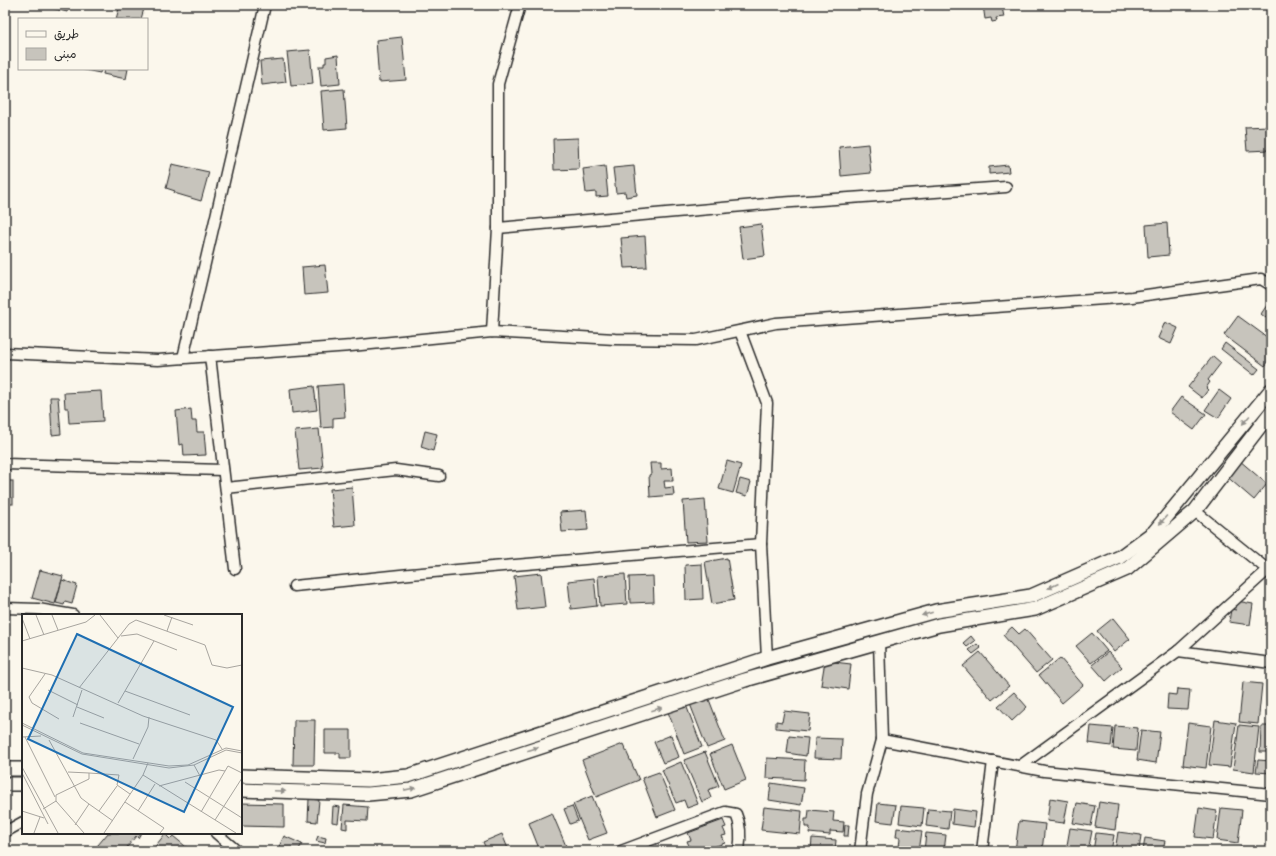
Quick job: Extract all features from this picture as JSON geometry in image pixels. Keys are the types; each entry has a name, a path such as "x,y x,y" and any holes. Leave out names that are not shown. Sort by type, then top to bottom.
{"street":[{"path":"183,358 265,5"},
{"path":"492,332 498,228 498,84 520,5"},
{"path":"498,228 778,203 1006,187"},
{"path":"5,353 150,360 351,346 492,332 615,339 696,340 776,323 1132,296 1261,279 1271,285"},
{"path":"740,331 767,403 762,544 767,658"},
{"path":"210,356 235,569"},
{"path":"242,776 368,780 408,776 767,658 936,611 1031,596 1120,557 1154,532 1271,390"},
{"path":"242,790 368,794 411,790 745,680 939,625 1035,609 1127,569 1195,511 1271,412"},
{"path":"5,464 223,470"},
{"path":"226,488 396,470 439,476"},
{"path":"1020,766 1178,651 1269,569 1195,511"},
{"path":"294,586 410,574 762,544"},
{"path":"5,608 38,609 67,614"},
{"path":"860,851 867,794 882,740 879,642"},
{"path":"1178,651 1271,663"},
{"path":"882,740 1044,771 1271,794"},
{"path":"982,851 993,761"},
{"path":"5,769 22,769"},
{"path":"5,784 22,784"},
{"path":"621,851 725,812 736,814 740,822 741,843 739,851"},
{"path":"5,832 22,823"},
{"path":"217,834 237,851"}],"building":[{"path":"48,5 69,5 67,12 48,7"},
{"path":"120,5 145,5 141,18 116,18"},
{"path":"983,5 994,5 994,8 1002,7 1004,17 996,18 997,21 992,22 991,18 985,19"},
{"path":"402,37 406,80 379,82 376,40"},
{"path":"310,50 313,84 291,86 287,52"},
{"path":"338,55 340,84 321,86 319,66 324,66 324,63 326,63 326,57"},
{"path":"283,59 286,82 262,85 260,61"},
{"path":"85,70 101,70 100,73"},
{"path":"104,70 128,70 126,79 103,74"},
{"path":"344,89 347,128 324,130 321,91"},
{"path":"1269,126 1271,150 1247,151 1245,127"},
{"path":"578,138 579,169 554,170 553,139"},
{"path":"868,144 871,173 841,176 839,147"},
{"path":"172,164 209,172 201,201 174,193 175,191 166,188"},
{"path":"1008,165 1009,172 989,174 989,167"},
{"path":"605,166 608,196 596,197 596,192 586,193 583,169"},
{"path":"634,166 637,195 626,197 625,192 616,193 613,168"},
{"path":"1167,223 1169,255 1148,257 1146,225"},
{"path":"761,224 765,256 743,259 739,227"},
{"path":"645,236 647,267 624,268 621,238"},
{"path":"325,265 328,293 304,295 302,267"},
{"path":"1267,305 1271,308 1271,312 1266,318 1261,314"},
{"path":"1238,316 1271,340 1271,358 1265,366 1224,335"},
{"path":"1165,322 1178,328 1171,344 1158,338"},
{"path":"1225,343 1259,369 1254,375 1221,349"},
{"path":"1213,356 1221,363 1208,380 1210,382 1206,388 1208,390 1202,398 1188,387"},
{"path":"343,384 345,417 333,418 333,427 321,428 318,386"},
{"path":"314,386 317,410 292,413 290,389"},
{"path":"1219,390 1231,399 1218,418 1205,410"},
{"path":"101,391 103,421 69,423 68,408 65,408 64,393"},
{"path":"50,397 58,397 61,434 52,435"},
{"path":"1181,397 1206,414 1194,430 1170,412"},
{"path":"191,409 192,421 196,421 197,432 204,432 206,455 184,456 183,444 179,445 176,411"},
{"path":"319,429 323,468 299,470 295,431"},
{"path":"425,431 437,434 433,451 421,447"},
{"path":"1239,460 1267,484 1254,500 1225,475"},
{"path":"727,461 741,465 733,493 719,489"},
{"path":"650,463 661,463 661,469 672,468 673,481 664,481 665,488 673,487 674,495 650,497"},
{"path":"740,479 751,482 747,496 736,493"},
{"path":"5,481 13,481 13,504 5,504"},
{"path":"352,487 355,525 334,527 330,489"},
{"path":"705,499 708,541 686,542 683,501"},
{"path":"586,510 588,530 562,532 560,512"},
{"path":"727,558 734,600 712,604 705,562"},
{"path":"702,564 703,599 686,600 685,565"},
{"path":"40,570 63,576 55,604 32,598"},
{"path":"541,573 545,607 518,610 514,576"},
{"path":"625,574 627,604 600,606 598,576"},
{"path":"653,576 654,602 630,603 629,577"},
{"path":"594,578 597,606 571,609 568,581"},
{"path":"62,580 77,585 72,604 65,602 64,605 56,603"},
{"path":"1237,601 1253,604 1250,625 1229,622 1231,609 1236,610"},
{"path":"1113,618 1130,639 1114,652 1097,631"},
{"path":"1012,627 1019,634 1025,629 1052,660 1036,673 1003,635"},
{"path":"1092,633 1107,651 1091,663 1076,646"},
{"path":"971,636 975,641 967,647 963,643"},
{"path":"977,644 981,648 973,654 969,650"},
{"path":"980,652 1009,686 992,700 963,666"},
{"path":"1108,652 1122,667 1106,681 1092,665"},
{"path":"1060,658 1083,685 1062,703 1039,675"},
{"path":"825,661 851,664 848,689 821,685"},
{"path":"1243,682 1262,684 1258,724 1239,722"},
{"path":"1177,689 1190,690 1188,710 1167,709 1168,694 1176,695"},
{"path":"1014,692 1027,707 1012,721 998,706"},
{"path":"708,697 725,741 707,748 690,704"},
{"path":"686,705 702,747 684,754 668,712"},
{"path":"784,711 810,714 808,731 776,728 776,721 782,722"},
{"path":"294,720 315,720 314,765 293,765"},
{"path":"1215,720 1236,723 1230,767 1209,765"},
{"path":"1188,723 1211,726 1206,768 1183,765"},
{"path":"1239,725 1259,727 1254,772 1233,769"},
{"path":"1091,726 1113,728 1111,746 1089,743"},
{"path":"1115,726 1138,728 1136,751 1113,749"},
{"path":"1261,726 1271,726 1271,752 1260,752"},
{"path":"325,730 351,730 351,758 340,758 340,753 325,753"},
{"path":"1141,730 1160,732 1156,763 1137,760"},
{"path":"671,735 679,757 663,763 654,742"},
{"path":"789,736 808,738 806,756 787,753"},
{"path":"815,738 842,739 841,759 814,758"},
{"path":"623,744 639,780 596,797 582,760"},
{"path":"732,745 746,780 724,789 710,754"},
{"path":"705,752 719,786 708,790 711,798 702,802 684,760"},
{"path":"767,758 805,760 804,780 766,778"},
{"path":"1258,760 1271,761 1271,773 1256,772"},
{"path":"681,762 698,804 687,808 684,800 676,803 662,770"},
{"path":"659,772 675,810 657,817 642,778"},
{"path":"771,783 804,788 801,805 769,800"},
{"path":"592,796 607,833 588,840 573,804"},
{"path":"1050,798 1068,801 1064,823 1047,821"},
{"path":"309,799 319,800 317,822 308,821"},
{"path":"1099,802 1118,805 1115,830 1095,827"},
{"path":"242,803 284,804 284,827 242,826"},
{"path":"878,803 896,805 893,823 876,821"},
{"path":"1077,803 1095,806 1091,826 1073,823"},
{"path":"344,805 368,807 367,821 347,820 347,829 342,828"},
{"path":"333,806 340,807 338,823 332,822"},
{"path":"572,806 578,821 570,824 564,809"},
{"path":"901,806 924,808 922,826 899,823"},
{"path":"764,807 802,811 800,834 761,830"},
{"path":"1199,808 1217,811 1213,839 1195,837"},
{"path":"1221,808 1242,810 1238,843 1217,840"},
{"path":"928,809 950,811 948,829 926,826"},
{"path":"953,809 976,812 974,827 952,824"},
{"path":"809,810 834,812 833,821 844,822 843,832 830,831 830,835 809,833 810,827 805,827 805,819 808,819"},
{"path":"552,813 566,846 555,851 540,851 529,823"},
{"path":"723,820 726,827 723,828 726,835 722,836 725,843 701,851 688,851 687,849 690,848 687,841 691,840 688,833"},
{"path":"1019,821 1045,824 1042,851 1015,851"},
{"path":"845,825 849,825 848,836 844,836"},
{"path":"897,828 922,831 919,851 899,848 900,837 896,837"},
{"path":"1070,828 1092,831 1088,851 1066,851"},
{"path":"1118,832 1141,835 1139,851 1115,851"},
{"path":"926,833 946,835 944,851 924,851"},
{"path":"1096,833 1114,835 1111,851 1093,851"},
{"path":"107,834 140,834 138,838 136,836 124,851 93,851"},
{"path":"165,834 170,839 173,836 191,851 155,851 153,849"},
{"path":"502,834 509,851 487,851 483,842"},
{"path":"284,836 302,844 298,851 277,851"},
{"path":"318,836 326,838 325,843 316,841"},
{"path":"812,838 836,840 835,850 811,851"},
{"path":"1145,838 1165,841 1163,851 1143,851"},
{"path":"722,846 724,851 711,851"},
{"path":"1240,847 1264,850 1264,851 1239,851"}]}
